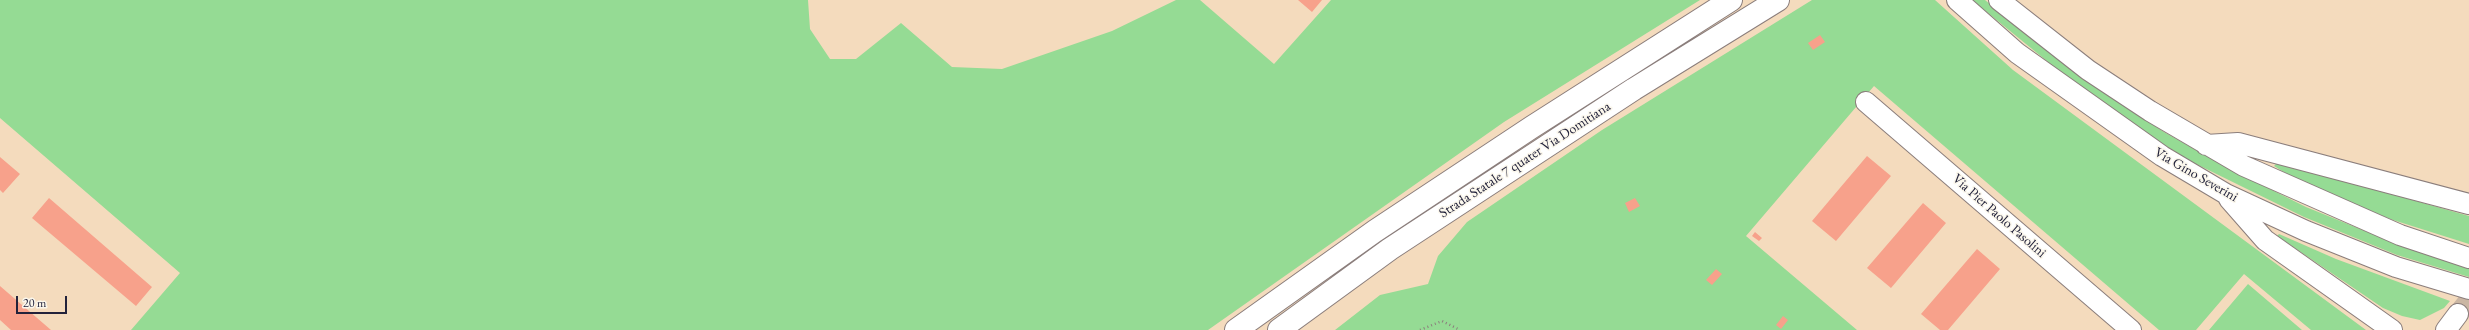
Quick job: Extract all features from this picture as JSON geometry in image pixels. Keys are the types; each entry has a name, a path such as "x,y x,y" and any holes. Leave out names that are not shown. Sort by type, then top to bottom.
{"highway":[{"name":"Strada Statale 7 quater Via Domitiana","path":"1236,330 1395,218 1538,123 1731,0"},
{"name":"Strada Statale 7 quater Via Domitiana","path":"1279,330 1396,245 1634,89 1778,0"}],"street":[{"name":"Via Gino Severini","path":"1957,0 2017,53 2162,156 2226,194 2306,231 2396,267 2469,289"},
{"path":"1999,0 2088,70 2206,145 2244,166 2325,204 2400,235 2469,258"},
{"name":"Via Pier Paolo Pasolini","path":"1866,102 2132,330"},
{"path":"2206,145 2238,143 2469,204"},
{"path":"2226,194 2265,240 2392,330"},
{"path":"2359,308 2379,330"},
{"path":"2446,330 2458,314"}],"path":[{"path":"1420,330 1442,321 1460,330"}],"green space":[{"path":"0,0 808,0 810,29 830,59 856,59 901,23 952,67 1002,69 1112,31 1176,0 1200,0 1274,64 1331,0 1700,0 1504,122 1208,330 131,330 180,273 0,118"},
{"path":"1812,0 1935,0 2013,70 2366,330 2311,330 2244,274 2196,330 2159,330 1874,86 1746,236 1857,330 1335,330 1380,295 1428,284 1438,256 1467,222 1602,130"},
{"path":"1972,0 1985,0 2085,80 2164,132 2228,168 2306,207 2392,242 2469,266 2469,277 2397,255 2304,217 2192,162 2151,137 2075,84"},
{"path":"2278,162 2469,216 2469,244 2393,220 2305,185 2274,166"},
{"path":"2279,234 2336,259 2450,301 2444,308 2420,320 2402,316 2383,308 2277,236"},
{"path":"2248,284 2302,330 2209,330"}],"building":[{"path":"1298,0 1322,0 1312,12"},
{"path":"1820,35 1825,42 1813,50 1808,43"},
{"path":"1867,156 1891,176 1836,241 1812,221"},
{"path":"0,157 20,174 3,193 0,190"},
{"path":"49,198 152,287 136,306 32,218"},
{"path":"1635,198 1640,206 1629,212 1625,203"},
{"path":"1923,203 1946,223 1891,288 1867,268"},
{"path":"1755,232 1762,238 1759,241 1752,236"},
{"path":"1977,249 2000,269 1948,330 1940,330 1921,314"},
{"path":"1716,269 1722,274 1712,285 1706,280"},
{"path":"0,286 51,330 11,330 0,320"},
{"path":"1783,316 1788,320 1781,329 1776,325"}],"tunnel":[{"path":"2458,314 2469,300"}]}
